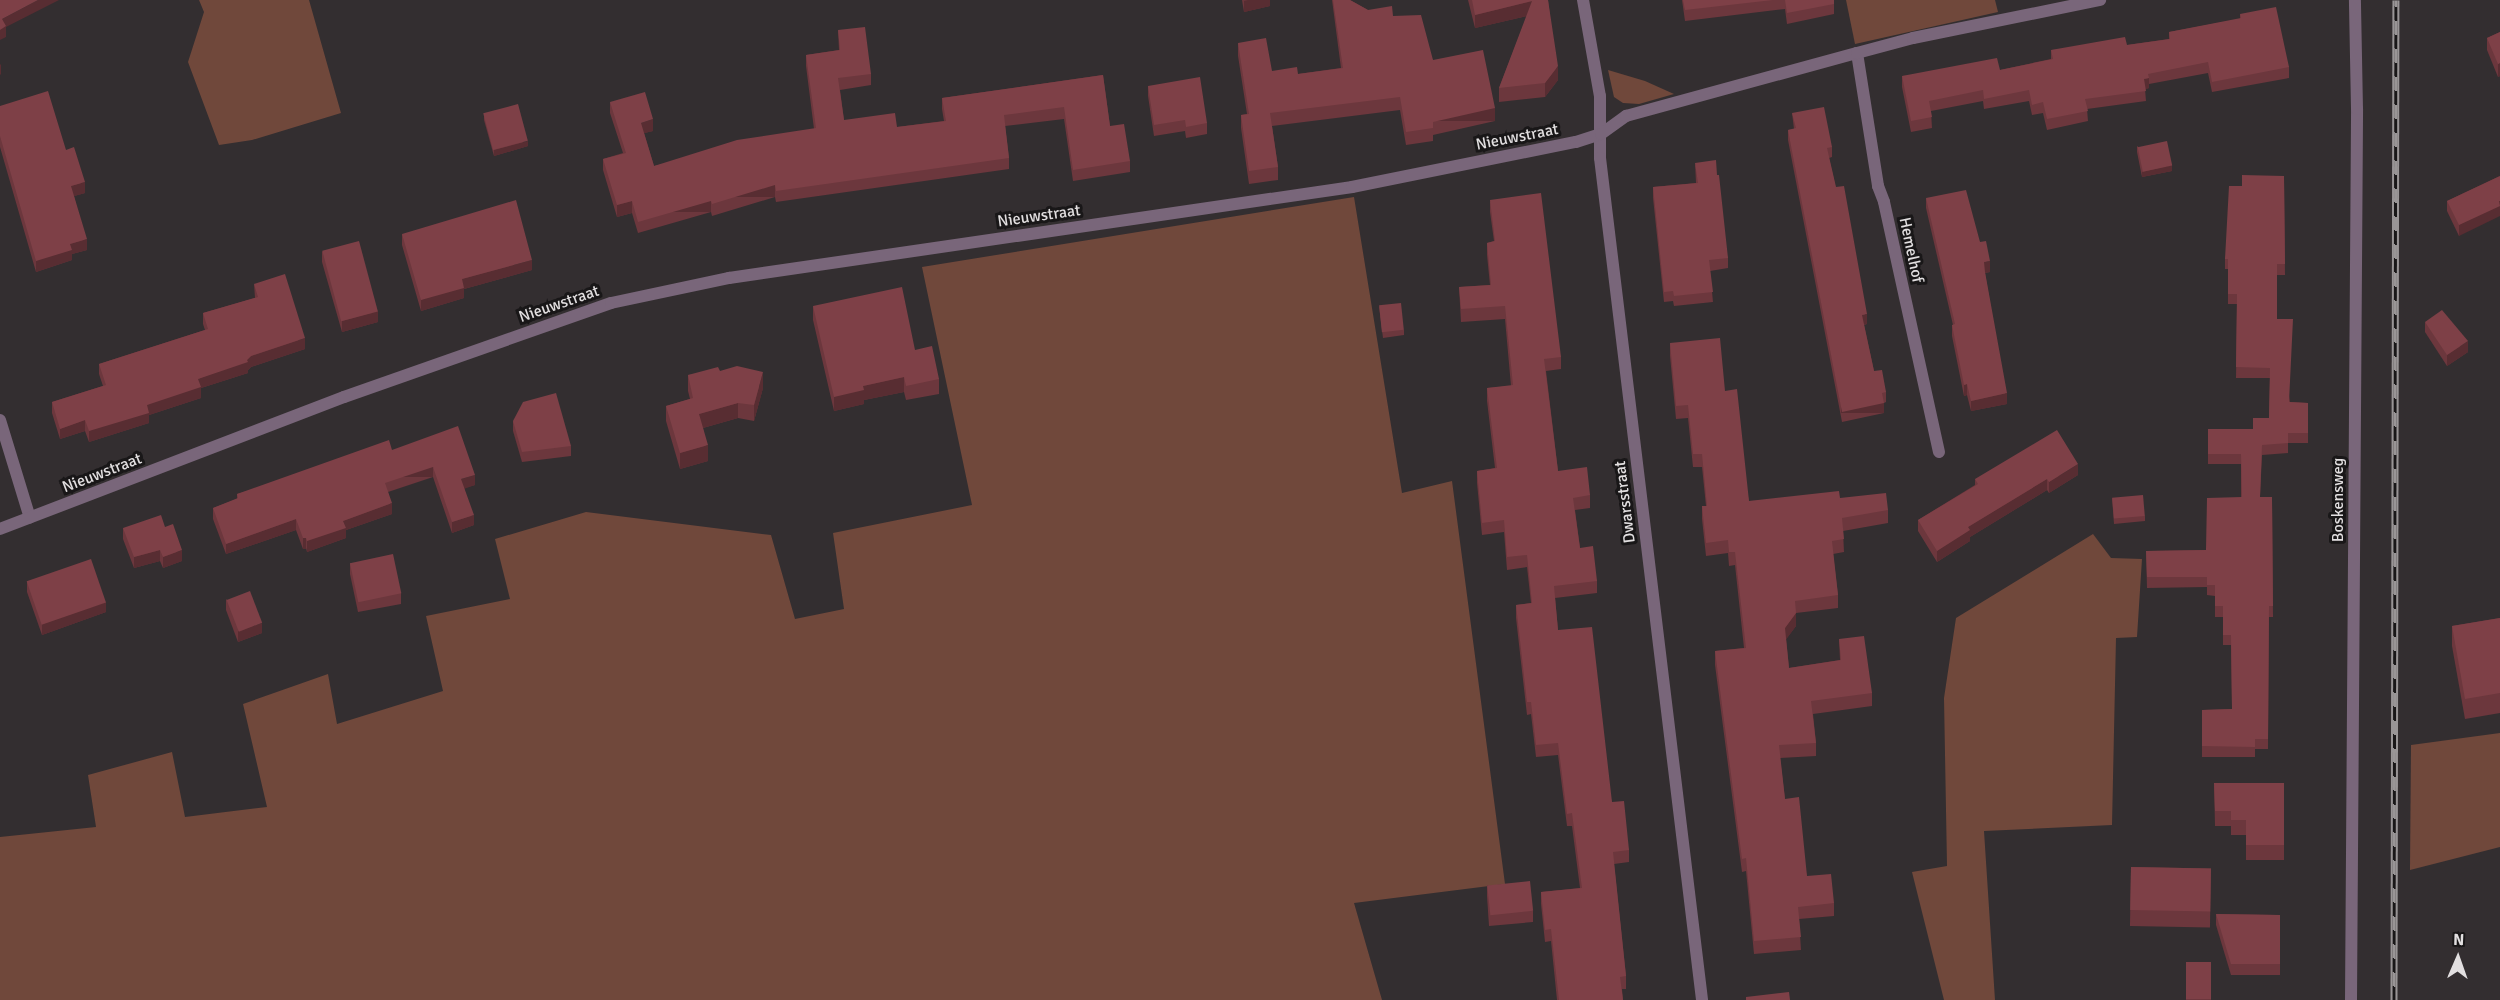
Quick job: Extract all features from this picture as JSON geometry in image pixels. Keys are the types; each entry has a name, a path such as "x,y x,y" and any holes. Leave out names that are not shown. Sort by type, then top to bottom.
{"street":[{"name":"Dwarsstraat","path":"1583,0 1600,96 1601,170 1702,1000"},
{"name":"Nieuwstraat","path":"0,529 344,397 611,303 729,278 1352,187 1576,142 1601,134 1626,116 1857,53 1913,38 2100,0"},
{"name":"Boskensweg","path":"2350,1000 2357,121 2355,0"},
{"name":"Hemelhof","path":"1857,53 1878,186 1884,202 1939,452"},
{"path":"0,420 30,519"}],"shaded area":[{"path":"199,0 309,0 341,113 252,140 219,145 188,62 204,12"},
{"path":"1846,0 1995,0 1998,12 1855,44"},
{"path":"1608,70 1645,81 1674,94 1639,104 1623,103 1614,97"},
{"path":"1354,197 1402,493 1452,481 1505,884 1354,903 1382,1000 0,1000 0,837 96,827 88,775 172,752 185,817 267,807 243,704 328,674 337,724 443,691 426,616 510,599 495,539 586,512 771,535 795,619 844,609 833,533 972,505 922,267"},
{"path":"2093,534 2111,558 2142,559 2137,637 2116,638 2112,825 1984,831 1995,1000 1944,1000 1912,872 1947,866 1944,698 1956,618"},
{"path":"2500,733 2500,847 2410,870 2411,745"}],"building":[{"path":"0,0 38,0 2,19 6,26 0,30"},
{"path":"1333,0 1350,0 1368,10 1392,6 1393,16 1421,15 1433,60 1483,50 1495,108 1433,122 1433,128 1406,132 1400,97 1270,113 1278,167 1249,171 1241,115 1249,114 1238,43 1266,38 1272,71 1297,67 1298,74 1343,68"},
{"path":"1472,0 1548,0 1558,66 1545,83 1499,88 1532,1 1475,15"},
{"path":"1683,0 1773,0 1685,10"},
{"path":"1785,0 1834,0 1834,4 1787,13"},
{"path":"2276,7 2289,67 2212,82 2208,62 2148,74 2149,78 2144,79 2146,91 2085,99 2088,111 2047,119 2043,102 2032,105 2029,90 1984,99 1983,90 1929,101 1932,117 1911,121 1902,76 1997,58 2000,70 2053,59 2051,50 2125,37 2127,45 2170,39 2169,32 2241,18 2240,14"},
{"path":"865,27 871,74 838,78 844,120 895,113 897,127 946,121 942,98 1103,75 1110,126 1124,124 1130,161 1073,170 1064,107 1004,115 1009,158 776,191 775,185 712,204 711,201 638,222 632,201 617,205 603,159 626,153 610,102 645,92 653,119 641,123 654,166 737,140 816,128 806,55 840,50 838,30"},
{"path":"2500,32 2500,63 2498,64 2487,38"},
{"path":"1200,77 1207,123 1186,127 1185,120 1154,125 1148,86"},
{"path":"48,91 66,150 74,147 85,182 71,186 87,239 70,244 72,250 36,261 0,136 0,106"},
{"path":"518,104 528,141 493,150 483,113"},
{"path":"1824,107 1832,147 1827,148 1836,187 1844,186 1867,314 1862,315 1874,371 1882,370 1886,392 1882,393 1884,403 1842,412 1788,130 1796,128 1792,113"},
{"path":"2167,141 2172,165 2143,172 2138,147"},
{"path":"1716,160 1728,258 1709,260 1713,292 1674,296 1673,291 1664,292 1653,187 1698,183 1695,163"},
{"path":"2242,175 2284,176 2285,264 2277,264 2277,319 2293,319 2289,402 2308,403 2308,433 2288,433 2288,443 2262,445 2260,497 2272,497 2273,606 2269,606 2268,739 2255,739 2255,747 2202,746 2202,710 2232,709 2231,635 2223,635 2223,606 2215,606 2215,585 2207,585 2207,577 2147,577 2146,551 2206,550 2207,498 2242,497 2241,454 2208,454 2208,429 2253,429 2253,418 2269,418 2270,368 2236,367 2237,294 2228,294 2228,259 2225,259 2229,186 2242,186"},
{"path":"2500,176 2500,206 2459,225 2447,201"},
{"path":"1966,190 1980,242 1986,241 1990,261 1984,262 1985,272 2007,393 1971,401 1967,384 1964,385 1952,325 1955,324 1926,198"},
{"path":"1541,193 1561,357 1544,359 1558,471 1587,467 1590,495 1573,498 1580,548 1593,546 1597,581 1554,586 1558,630 1592,627 1612,802 1624,801 1629,850 1613,852 1626,976 1620,977 1623,1000 1559,1000 1551,929 1545,930 1541,892 1582,888 1572,813 1567,814 1558,743 1536,745 1531,702 1527,702 1516,605 1532,603 1527,555 1507,557 1504,520 1482,523 1477,471 1497,468 1487,388 1513,385 1505,306 1461,309 1459,287 1491,285 1487,243 1495,241 1490,200"},
{"path":"516,200 532,260 462,279 464,288 421,300 402,234"},
{"path":"359,241 378,312 341,321 322,251"},
{"path":"285,274 305,338 251,356 248,362 198,379 201,387 147,405 149,413 89,431 85,420 60,429 52,402 106,385 99,364 208,329 203,313 258,297 254,284"},
{"path":"902,287 915,350 932,346 939,379 906,386 904,377 863,386 864,390 834,397 813,306"},
{"path":"1401,303 1404,330 1382,332 1379,305"},
{"path":"2442,310 2468,341 2447,355 2425,322"},
{"path":"1720,338 1725,391 1737,389 1749,501 1839,491 1840,498 1886,493 1888,510 1842,518 1844,539 1832,541 1838,595 1795,601 1796,613 1785,628 1789,668 1841,660 1839,639 1864,636 1872,693 1811,701 1816,743 1779,745 1785,799 1799,797 1807,876 1831,874 1834,903 1798,907 1801,937 1754,941 1746,858 1742,859 1715,651 1746,648 1735,552 1729,552 1728,540 1706,543 1702,506 1707,506 1702,454 1693,454 1688,405 1676,406 1670,343"},
{"path":"737,366 763,372 754,405 738,403 699,414 708,445 680,453 666,406 693,398 688,375 718,367 720,371"},
{"path":"556,393 571,446 522,452 513,421 523,402"},
{"path":"458,426 475,475 461,479 474,515 452,522 433,467 385,483 392,503 343,521 346,528 307,541 303,538 296,519 226,544 213,508 238,498 237,494 389,440 392,450"},
{"path":"2057,430 2078,464 2049,482 2047,479 1968,527 1970,530 1937,551 1918,520 1978,484 1975,479"},
{"path":"2143,495 2145,516 2114,519 2112,498"},
{"path":"161,515 165,527 173,524 182,550 163,557 160,550 134,557 123,528"},
{"path":"393,554 401,593 358,602 350,563"},
{"path":"91,559 106,602 42,625 27,581"},
{"path":"250,591 262,623 239,632 227,600"},
{"path":"2500,618 2500,693 2465,699 2452,626"},
{"path":"2214,783 2284,783 2284,845 2246,845 2246,820 2231,820 2231,811 2215,811"},
{"path":"2131,867 2211,868 2210,911 2130,910"},
{"path":"1530,881 1533,911 1490,915 1487,885"},
{"path":"2216,914 2280,915 2280,964 2231,964"},
{"path":"2186,962 2211,962 2211,999 2186,999"},
{"path":"1789,992 1790,1000 1746,1000 1746,997"}],"railway":[{"path":"2394,1000 2396,0"}]}
